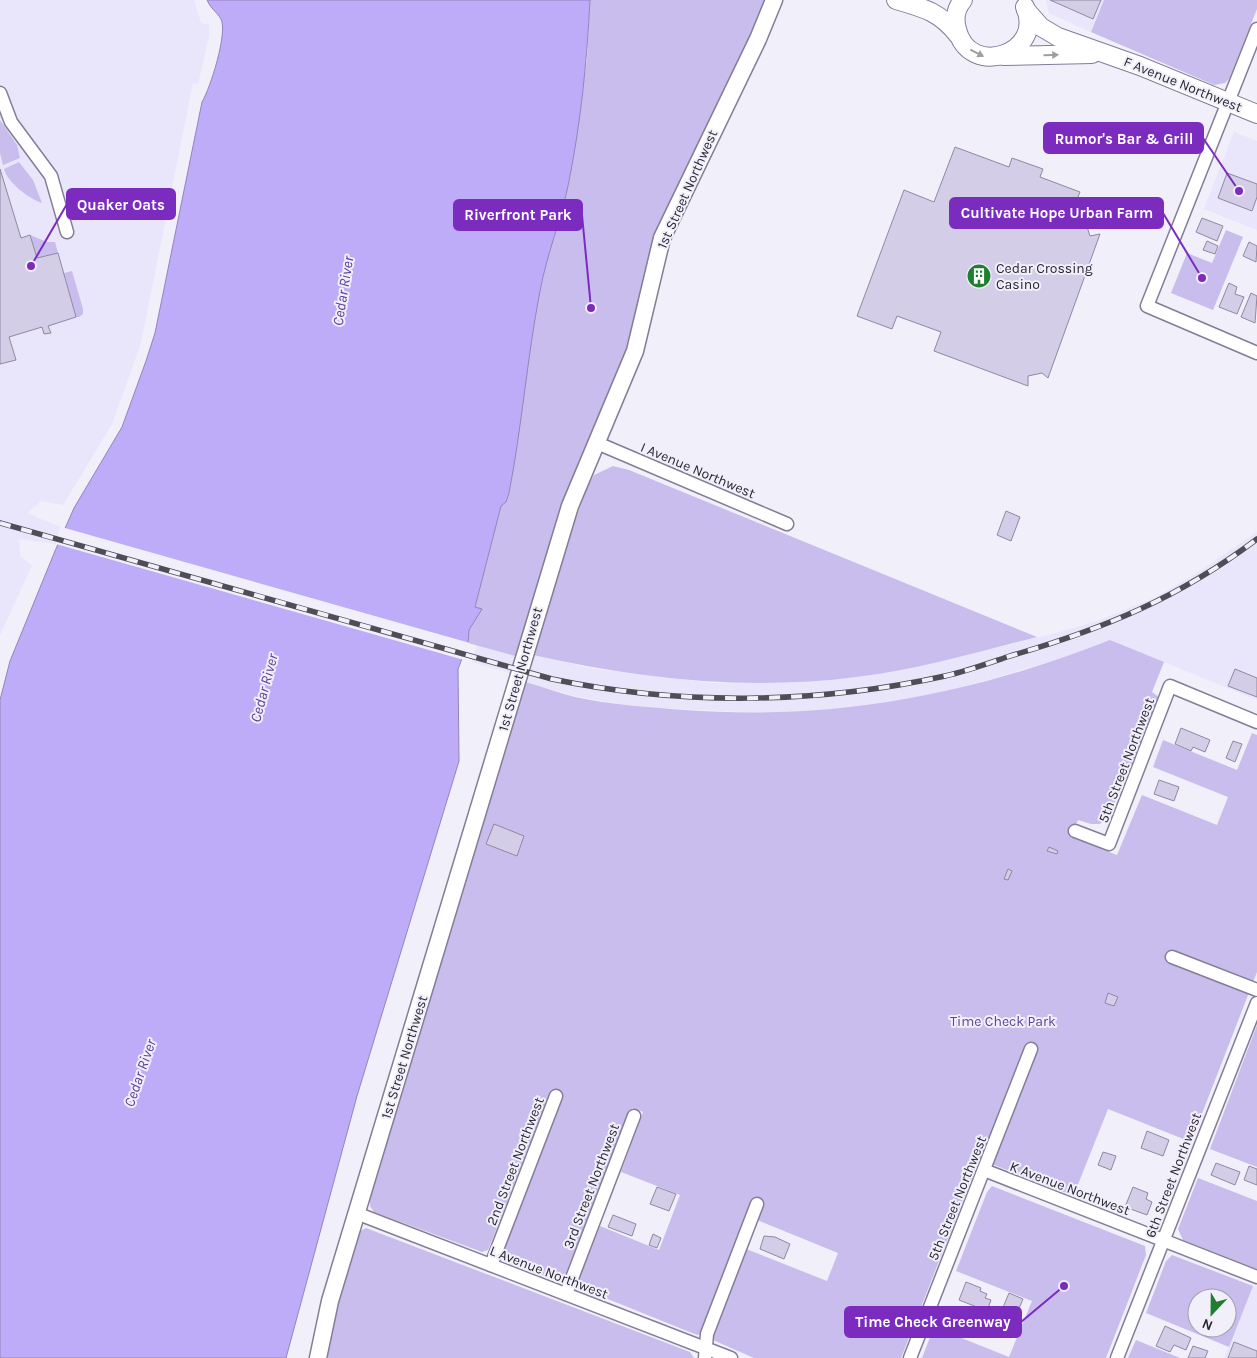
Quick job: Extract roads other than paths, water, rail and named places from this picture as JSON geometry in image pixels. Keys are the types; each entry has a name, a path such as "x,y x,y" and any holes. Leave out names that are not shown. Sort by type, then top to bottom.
{"main road":[{"path":"896,0 934,12 947,21 958,35"},
{"path":"958,35 956,13 963,0"},
{"path":"1003,56 1019,45 1026,34 1028,22 1024,5"},
{"name":"F Avenue Northwest","path":"1024,5 1041,27 1058,37 1108,54 1257,114"},
{"name":"F Avenue Northwest","path":"958,35 974,53 985,57 1108,54"}],"street":[{"name":"1st Street Northwest","path":"318,1358 330,1301 564,524 635,351 662,238 758,39 774,0"},
{"path":"1257,29 1147,306 1257,353"},
{"path":"0,93 11,122 51,176 67,232"},
{"name":"I Avenue Northwest","path":"597,444 787,524"},
{"name":"5th Street Northwest","path":"1075,831 1109,844 1170,686 1257,722"},
{"path":"1172,957 1257,990"},
{"name":"6th Street Northwest","path":"1117,1358 1257,1003"},
{"name":"5th Street Northwest","path":"910,1358 1031,1049"},
{"name":"2nd Street Northwest","path":"490,1265 556,1096"},
{"name":"3rd Street Northwest","path":"566,1294 634,1116"},
{"name":"K Avenue Northwest","path":"984,1170 1257,1277"},
{"path":"705,1353 709,1326 757,1204"},
{"name":"L Avenue Northwest","path":"356,1213 566,1294 705,1353 731,1358"}],"water":[{"name":"Cedar River","path":"207,0 590,0 577,136 566,195 546,263 540,291 509,493 506,502 501,506 475,607 482,609 469,630 468,643 458,669 459,761 357,1096 286,1358 0,1358 0,700 10,661 55,551 74,508 122,427 155,333 202,102 213,74 222,36 223,26 221,19"}],"railway":[{"path":"0,523 552,679 600,688 650,694 749,698 848,692 897,685 945,676 1044,646 1108,623 1169,595 1228,560 1257,539"}],"place":[{"name":"Rumor's Bar & Grill","path":"1239,191"},
{"name":"Quaker Oats","path":"31,266"},
{"name":"Cedar Crossing Casino","path":"979,276"},
{"name":"Cultivate Hope Urban Farm","path":"1202,278"},
{"name":"Riverfront Park","path":"591,308"},
{"name":"Time Check Greenway","path":"1064,1286"}],"park label":[{"name":"Time Check Park","path":"1003,1021"}]}
